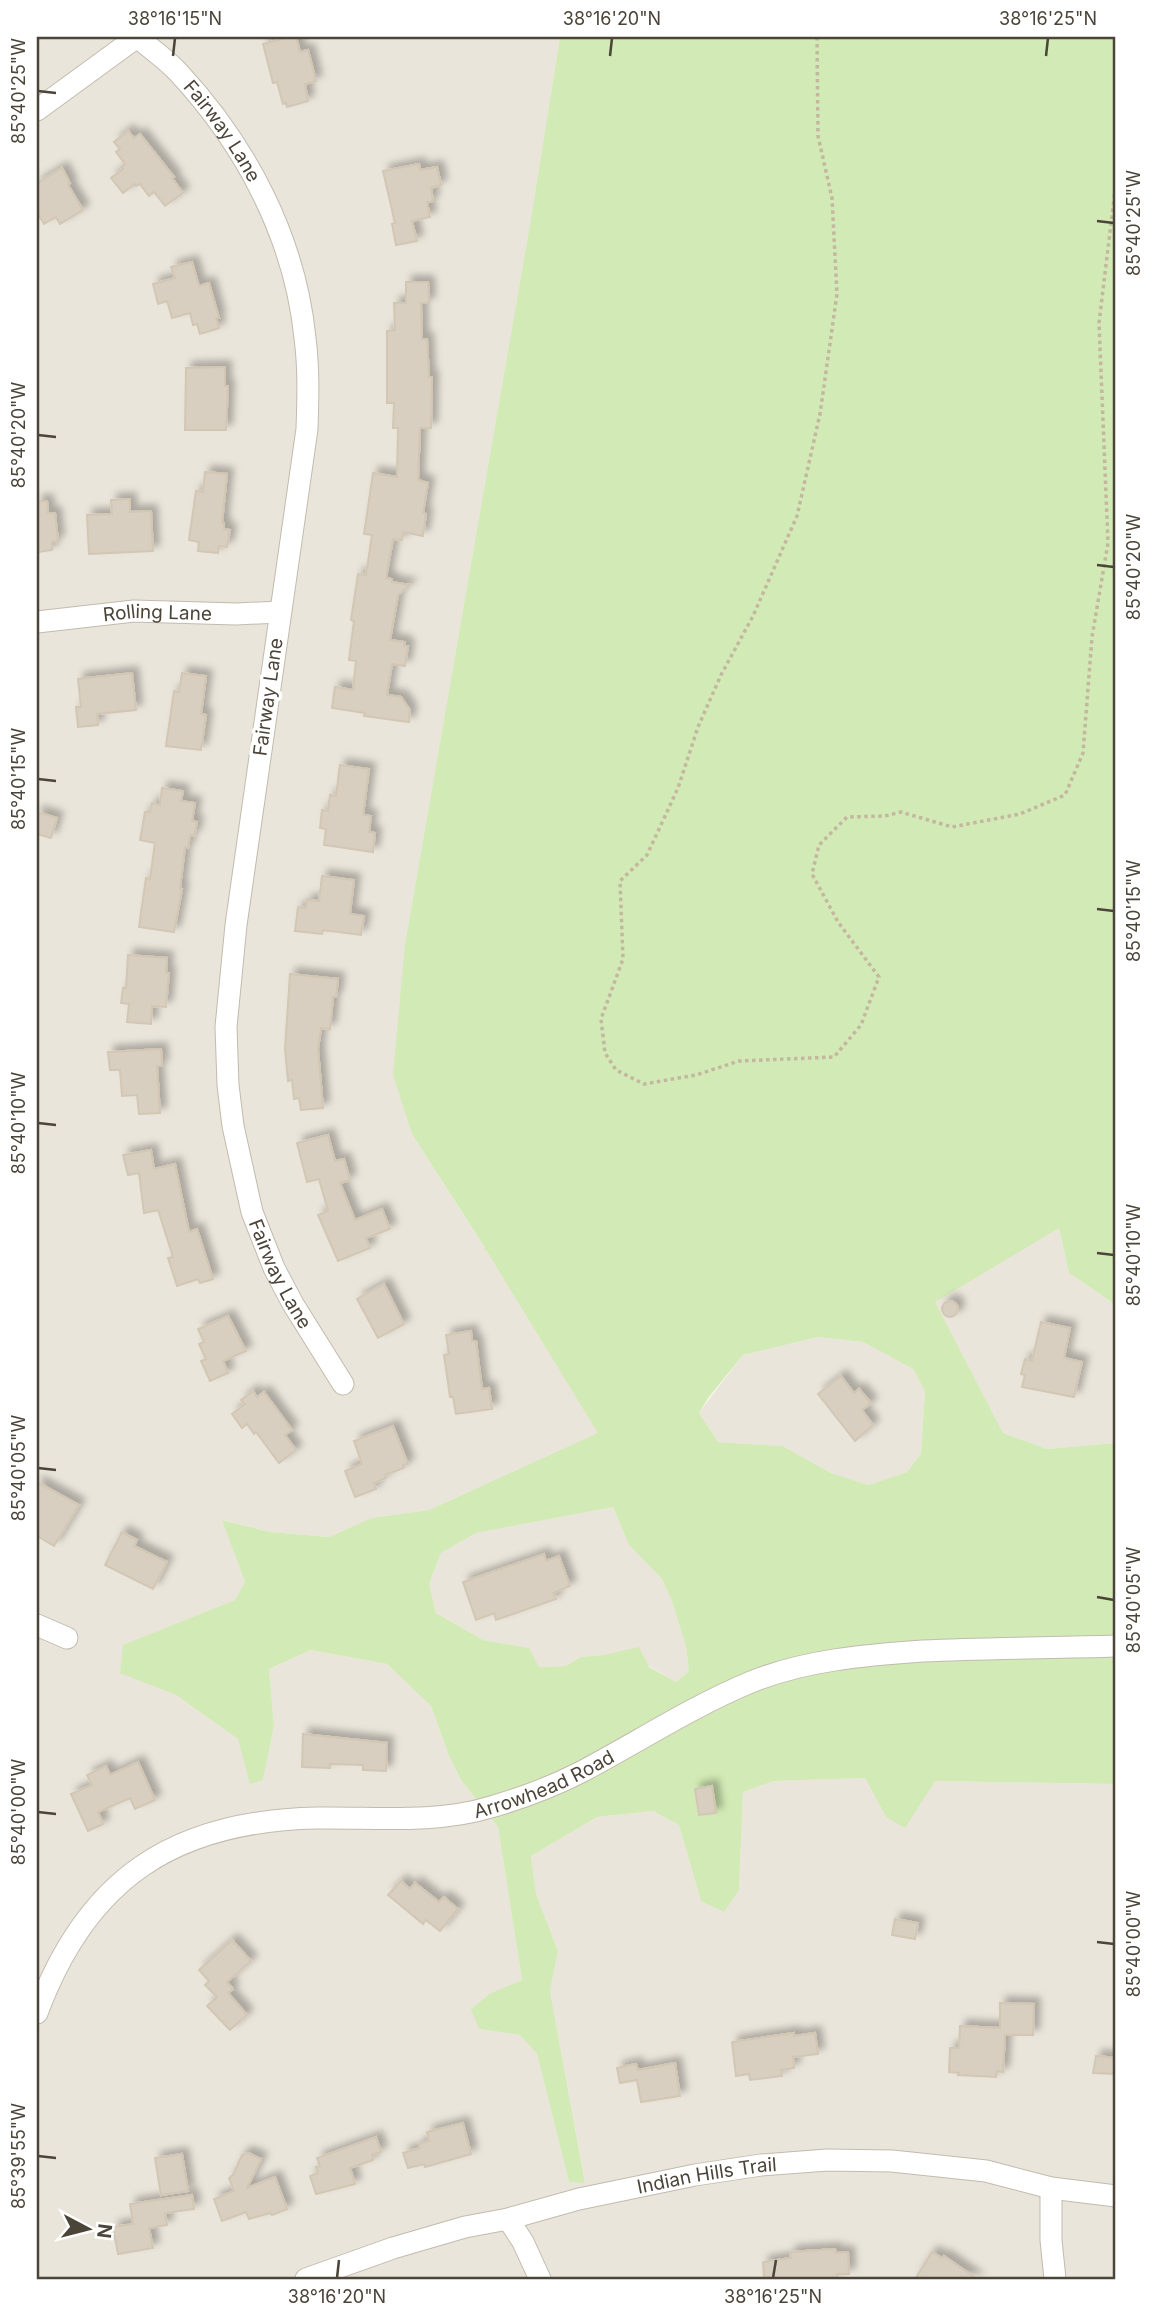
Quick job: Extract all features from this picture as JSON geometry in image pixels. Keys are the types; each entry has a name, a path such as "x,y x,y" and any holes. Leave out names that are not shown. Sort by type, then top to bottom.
{"street":[{"path":"37,110 137,37"},
{"name":"Fairway Lane","path":"137,37 176,70 233,142 275,219 298,296 305,337 308,376 307,429 279,612 228,993 228,1085 233,1126 252,1212 274,1268 343,1384"},
{"name":"Rolling Lane","path":"37,622 134,611 236,614 279,612"},
{"path":"37,1625 67,1638"},
{"name":"Arrowhead Road","path":"37,2013 51,1976 68,1943 111,1891 152,1859 198,1836 244,1825 287,1820 446,1816 483,1809 528,1796 579,1773 694,1708 754,1681 811,1664 881,1654 1116,1646"},
{"name":"Indian Hills Trail","path":"306,2279 453,2230 508,2219 579,2199 695,2175 761,2165 827,2160 892,2161 986,2171 1051,2188 1116,2196"},
{"path":"1051,2188 1051,2240 1055,2279"},
{"path":"508,2219 523,2242 540,2279"}],"path":[{"path":"817,37 818,136 832,198 836,294 820,414 797,516 753,616 698,727 678,788 647,855 620,881 622,959 601,1019 605,1053 617,1070 644,1084 696,1075 739,1061 834,1057 861,1025 879,977 838,922 813,874 819,845 847,817 885,816 901,812 952,827 1020,814 1065,795 1083,753 1093,637 1108,542 1099,323 1116,182"}],"shaded area":[{"path":"37,37 560,37 405,944 412,1134 599,1433 429,1510 373,1518 329,1537 270,1532 223,1520 245,1582 235,1600 124,1645 120,1672 176,1695 238,1739 263,1780 274,1726 269,1669 311,1650 387,1664 431,1706 449,1756 461,1780 498,1827 522,1980 491,1993 479,2029 520,2035 537,2054 569,2182 585,2182 550,1991 558,1951 536,1894 531,1856 597,1817 653,1811 679,1825 701,1901 739,1890 743,1792 774,1781 865,1778 886,1817 935,1781 1116,1784 1116,2279 37,2279"},
{"path":"1059,1228 1069,1273 1116,1305 1116,1443 1047,1449 1003,1433 934,1301"},
{"path":"818,1337 863,1342 913,1369 925,1391 921,1454 907,1472 868,1485 831,1473 781,1446 718,1442 699,1413 743,1355"},
{"path":"613,1507 629,1545 662,1579 672,1601 686,1647 689,1671 676,1682 649,1666 604,1655 581,1657 565,1666 539,1667 528,1648 483,1640 436,1613 429,1584 441,1553 476,1533"}],"green space":[{"path":"560,37 1116,37 1116,1305 1069,1273 1059,1228 935,1302 1003,1433 1047,1449 1116,1443 1116,1784 935,1781 905,1828 886,1817 865,1778 774,1781 743,1792 739,1890 724,1912 701,1901 679,1825 653,1811 597,1817 531,1856 536,1894 558,1951 550,1991 585,2183 569,2182 537,2054 520,2035 479,2029 471,2009 491,1993 522,1980 498,1827 461,1780 449,1756 431,1706 387,1664 311,1650 269,1669 274,1726 263,1780 250,1784 238,1739 176,1695 120,1673 123,1645 235,1600 245,1582 222,1520 270,1532 329,1537 372,1518 429,1510 598,1433 412,1134 393,1075 405,944","holes":["818,1337 863,1342 913,1369 925,1391 921,1454 907,1472 868,1485 831,1473 782,1446 718,1442 699,1413 743,1355","613,1507 629,1545 662,1579 672,1601 686,1647 689,1671 676,1682 649,1667 639,1647 581,1657 565,1666 539,1667 529,1648 483,1640 436,1613 429,1584 441,1553 476,1533"]}],"building":[{"path":"296,37 300,52 308,50 316,81 305,84 308,101 287,107 286,103 283,104 277,82 273,83 263,44"},
{"path":"128,131 134,138 140,134 174,177 172,178 183,193 165,206 154,192 149,196 140,184 135,184 123,193 111,178 123,169 121,167 125,164 116,152 120,149 114,142"},
{"path":"419,164 420,170 437,167 441,185 431,188 433,201 427,202 430,217 412,221 417,241 396,245 392,224 395,223 383,171"},
{"path":"62,168 70,183 68,185 83,210 60,224 56,217 44,224 37,212 37,183"},
{"path":"192,262 199,286 209,283 219,318 216,318 219,328 200,334 197,324 193,325 190,313 172,318 167,301 158,304 153,284 175,278 171,267"},
{"path":"406,282 428,282 429,303 421,303 422,339 427,339 429,377 432,377 431,428 420,428 418,480 428,483 423,513 426,514 423,536 403,532 402,540 393,539 386,578 392,579 392,582 410,585 398,595 390,640 405,642 404,646 408,646 405,666 392,664 387,695 401,697 410,710 409,722 364,716 365,713 332,708 335,687 353,690 356,661 349,660 354,621 351,620 358,574 366,575 372,535 364,534 373,473 397,477 398,428 393,428 394,403 387,403 387,331 395,330 394,303 406,303"},
{"path":"225,367 225,386 228,386 226,430 185,430 186,368"},
{"path":"205,472 227,474 222,523 224,529 230,530 227,547 219,546 218,553 198,551 199,542 189,540 196,491 203,492"},
{"path":"130,499 130,512 151,511 153,551 89,554 87,515 112,514 111,500"},
{"path":"37,501 47,501 48,513 55,513 58,541 52,542 52,550 38,552"},
{"path":"132,673 136,710 97,714 98,725 78,727 76,707 81,707 78,679"},
{"path":"182,673 206,676 201,714 206,715 201,750 166,746 174,691 179,692"},
{"path":"340,765 369,769 363,815 371,816 369,832 375,833 373,852 324,845 326,829 320,828 322,810 328,811 330,795 336,796"},
{"path":"162,788 183,791 181,801 195,803 192,821 197,822 194,836 190,835 188,848 185,847 182,889 174,932 139,927 146,878 150,879 155,843 140,840 145,812 150,812 152,803 160,805"},
{"path":"37,812 57,818 51,838 37,834"},
{"path":"322,876 354,880 350,914 364,916 361,935 323,930 322,934 295,931 298,907 306,908 307,900 319,901"},
{"path":"128,955 167,958 166,973 169,973 166,1007 152,1006 151,1024 127,1022 129,1004 121,1003 123,988 126,988"},
{"path":"290,974 338,979 330,1029 321,1028 318,1049 323,1108 301,1110 299,1098 294,1099 292,1080 288,1081 285,1049"},
{"path":"161,1049 162,1066 157,1066 160,1113 139,1114 137,1095 122,1096 120,1070 110,1070 108,1052"},
{"path":"328,1135 335,1161 344,1159 350,1180 340,1183 355,1220 382,1209 390,1229 366,1238 370,1248 338,1261 318,1215 328,1211 319,1179 307,1182 297,1143"},
{"path":"151,1150 154,1169 175,1164 189,1232 197,1229 213,1279 200,1283 198,1279 177,1286 168,1258 173,1257 158,1210 144,1213 139,1173 128,1175 123,1155"},
{"path":"384,1284 404,1324 378,1338 357,1299"},
{"path":"947,1301 953,1301 958,1309 956,1315 947,1317 942,1312 942,1306"},
{"path":"228,1316 246,1351 223,1361 228,1373 210,1381 201,1361 206,1359 199,1344 204,1342 198,1329"},
{"path":"1041,1322 1070,1328 1064,1358 1082,1362 1074,1397 1022,1387 1025,1375 1021,1374 1025,1359 1032,1361"},
{"path":"471,1331 472,1341 476,1341 482,1389 489,1388 492,1409 456,1414 453,1397 450,1397 444,1355 449,1354 446,1335"},
{"path":"841,1376 854,1393 859,1389 871,1403 862,1410 873,1425 855,1441 818,1394"},
{"path":"253,1391 257,1397 264,1392 292,1430 285,1435 296,1450 279,1463 256,1432 254,1434 247,1424 242,1428 232,1414 245,1404 241,1400"},
{"path":"393,1426 408,1464 374,1483 376,1489 355,1497 345,1471 362,1464 354,1441"},
{"path":"37,1482 79,1505 54,1546 37,1536"},
{"path":"122,1532 137,1540 134,1546 167,1562 153,1589 105,1565"},
{"path":"544,1554 546,1561 559,1556 570,1586 553,1593 556,1599 496,1620 494,1613 476,1620 463,1582"},
{"path":"303,1734 387,1743 386,1771 363,1770 363,1765 302,1767"},
{"path":"138,1762 155,1800 135,1809 130,1798 98,1812 103,1824 88,1831 71,1794 92,1785 87,1775 106,1766 110,1775"},
{"path":"712,1786 716,1813 699,1815 695,1789"},
{"path":"401,1881 410,1889 415,1883 439,1902 444,1897 458,1909 440,1931 426,1920 423,1924 388,1895"},
{"path":"895,1919 918,1923 915,1939 892,1935"},
{"path":"232,1940 251,1961 227,1982 233,1989 228,1993 247,2015 230,2030 207,2006 217,1997 205,1985 209,1981 199,1970"},
{"path":"1000,2003 1034,2004 1033,2035 1005,2035 1003,2072 997,2071 996,2077 949,2072 950,2048 959,2048 960,2026 1000,2028"},
{"path":"794,2033 794,2036 815,2033 818,2054 793,2057 794,2068 781,2070 782,2076 750,2080 749,2074 736,2076 732,2042"},
{"path":"1096,2056 1116,2058 1116,2074 1093,2073"},
{"path":"675,2063 680,2096 641,2102 637,2080 620,2083 617,2068 636,2064 638,2070"},
{"path":"463,2123 471,2154 425,2167 424,2164 408,2168 403,2153 420,2148 419,2144 429,2141 427,2132"},
{"path":"376,2137 381,2152 372,2155 373,2160 350,2168 355,2184 316,2194 310,2176 318,2173 316,2167 320,2166 317,2158"},
{"path":"248,2153 261,2159 247,2188 275,2177 287,2209 249,2219 246,2212 222,2221 214,2199 234,2191 229,2178 242,2155"},
{"path":"182,2154 188,2191 161,2195 155,2158"},
{"path":"192,2195 194,2209 165,2213 167,2225 149,2228 153,2248 118,2254 113,2227 133,2224 130,2204"},
{"path":"835,2249 836,2253 848,2252 849,2274 837,2274 837,2278 825,2279 764,2279 763,2262 791,2258 790,2252"},
{"path":"932,2252 942,2258 944,2256 977,2279 915,2279"}]}
